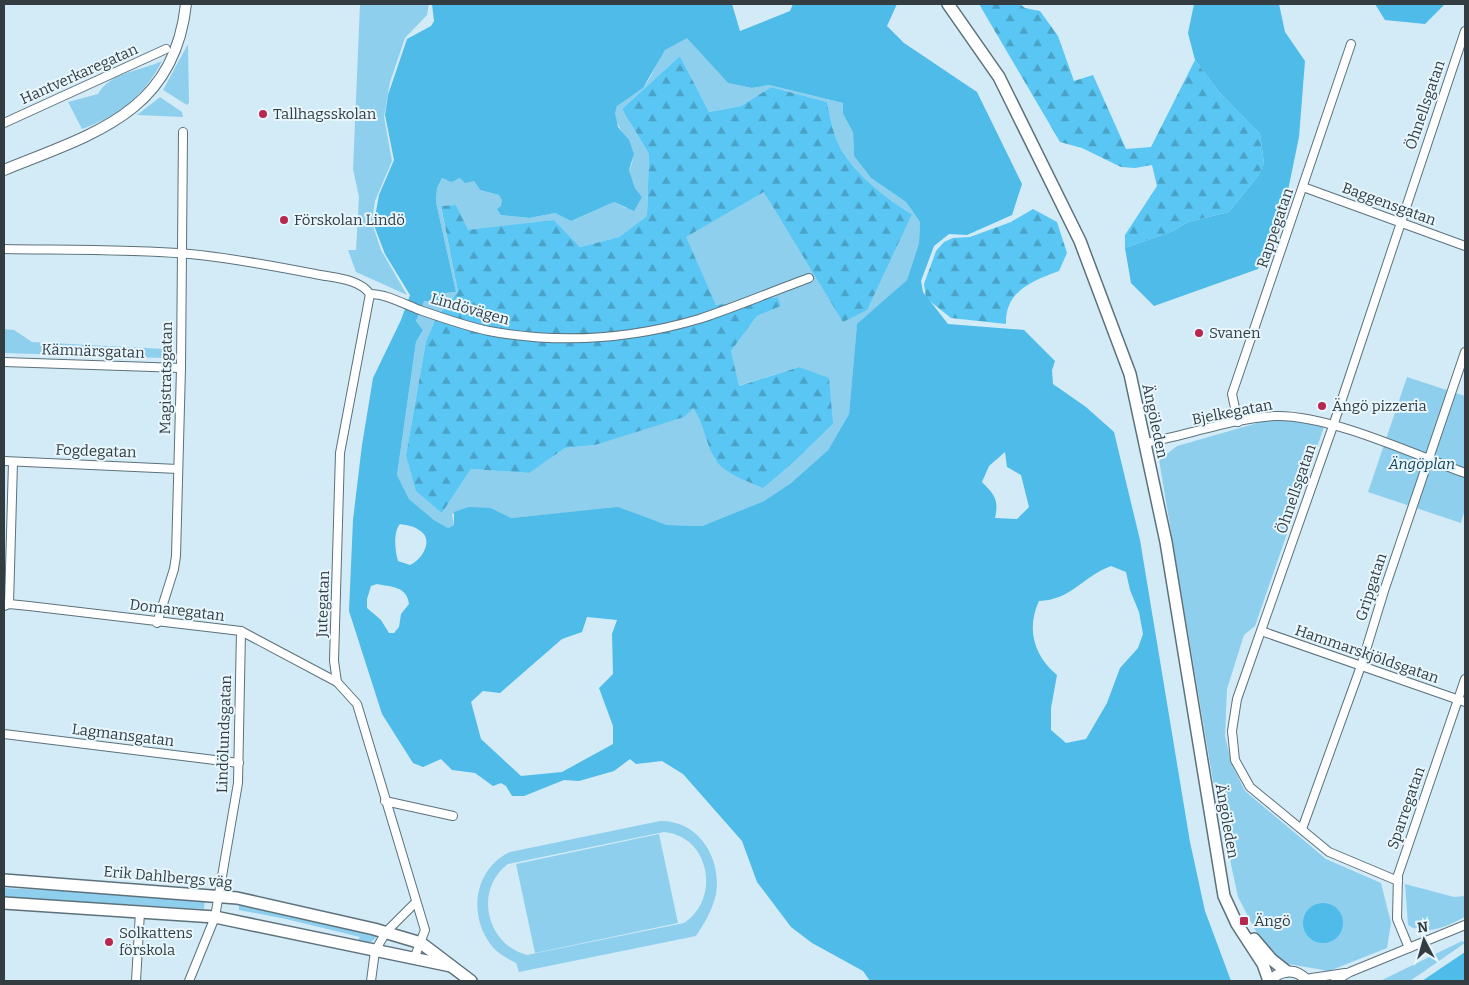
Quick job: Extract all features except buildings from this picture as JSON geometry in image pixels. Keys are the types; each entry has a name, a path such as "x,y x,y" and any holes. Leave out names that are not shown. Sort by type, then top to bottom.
{"main road":[{"name":"Ängöleden","path":"948,4 998,77 1080,241 1130,374 1166,542 1224,896 1237,924 1263,964 1269,981"},
{"name":"Erik Dahlbergs väg","path":"4,880 219,895 386,932 421,942 471,981"},
{"name":"Ängöleden","path":"1223,883 1256,941 1286,971"},
{"path":"4,903 215,917 414,960 452,966"}],"street":[{"path":"4,170 86,136 118,120 137,105 151,92 163,75 180,36 186,4"},
{"name":"Öhnellsgatan","path":"1398,881 1329,852 1250,787 1235,760 1232,731 1237,699 1333,426 1465,31"},
{"name":"Rappegatan","path":"1238,422 1232,394 1351,44"},
{"name":"Hantverkaregatan","path":"4,123 166,49"},
{"name":"Magistratsgatan","path":"157,622 174,569 176,556 181,368 183,132"},
{"name":"Baggensgatan","path":"1303,187 1465,246"},
{"name":"Lindövägen","path":"4,249 182,254 298,271 354,282 366,288 370,294 401,302 476,329 516,336 620,337 699,319 809,278"},
{"name":"Jutegatan","path":"337,682 334,662 340,453 370,294"},
{"name":"Gripgatan","path":"1302,829 1361,666 1384,591 1465,352"},
{"name":"Kämnärsgatan","path":"4,362 181,368"},
{"name":"Bjelkegatan","path":"1145,443 1238,422 1274,416 1291,416 1333,426 1465,473"},
{"name":"Fogdegatan","path":"4,461 178,469"},
{"path":"6,605 13,462"},
{"name":"Domaregatan","path":"6,605 242,631 337,682"},
{"name":"Lindölundsgatan","path":"189,981 215,917 239,763 242,631"},
{"name":"Hammarskjöldsgatan","path":"1261,631 1462,701"},
{"name":"Sparregatan","path":"1409,948 1397,919 1398,881 1462,701 1465,679"},
{"path":"337,682 357,704 424,930 414,960"},
{"name":"Lagmansgatan","path":"4,734 239,763"},
{"path":"385,802 453,816"},
{"path":"371,981 376,951 386,932 416,902"},
{"path":"136,981 140,912"},
{"path":"1335,981 1350,972 1465,925"},
{"name":"Ängöleden","path":"1269,981 1276,974 1286,971 1295,972 1306,980"},
{"path":"1306,980 1350,972"}],"green space":[{"path":"360,4 429,4 427,15 405,38 390,82 384,117 392,161 375,201 373,214 374,229 381,250 407,295 356,272 348,250 356,250 359,197 353,169"},
{"path":"979,4 1020,4 1025,8 1040,11 1058,36 1074,81 1093,75 1126,149 1151,147 1195,60 1220,93 1260,134 1264,163 1258,176 1229,212 1188,222 1173,231 1125,248 1125,235 1157,186 1152,165 1135,168 1121,167 1082,148 1060,142"},
{"path":"687,37 728,83 752,88 769,85 843,103 843,114 853,131 854,156 871,178 906,202 920,222 919,243 907,280 857,325 849,414 828,450 791,483 764,501 702,526 667,525 618,508 510,518 491,508 452,514 454,525 448,528 434,520 409,499 397,475 416,342 423,330 416,321 424,300 443,301 445,293 456,292 436,202 437,188 442,178 446,180 460,178 474,181 480,190 499,195 503,200 501,215 529,218 555,213 571,221 614,202 626,208 642,197 635,188 629,170 633,154 631,146 616,120 616,109 618,105 639,91 645,84 666,49","holes":["680,56 709,112 741,106 771,87 827,102 836,138 843,153 880,192 912,214 764,192 685,237 716,305 778,297 781,306 757,316 731,351 738,386 799,367 833,424 796,460 763,487 715,460 700,418 693,408 595,445 565,448 528,473 471,469 442,513 406,455 426,341 436,318 458,292 441,207 456,205 467,231 554,220 580,247 619,237 647,216 649,154 622,109"]},
{"path":"188,44 189,103 187,105 163,90"},
{"path":"680,56 709,112 741,106 771,87 827,102 836,138 843,153 880,192 912,214 867,310 843,322 764,192 686,237 716,305 778,297 781,306 757,316 731,351 739,386 799,367 829,378 833,424 796,460 763,488 724,469 719,464 712,453 700,420 693,408 684,417 595,445 565,448 529,473 471,469 442,513 416,491 406,455 426,341 436,318 458,292 441,206 456,205 468,230 554,220 580,247 619,237 647,216 649,154 622,109"},
{"path":"162,61 147,84 129,103 107,118 82,129 68,102 98,94 110,81"},
{"path":"160,97 182,112 183,117 137,115"},
{"path":"1033,209 1057,222 1067,253 1059,271 1030,283 1015,295 1010,303 1006,324 951,318 926,298 924,284 936,251 944,242 953,238 970,237 1011,222"},
{"path":"4,329 14,330 32,342 165,349 165,358 4,353"},
{"name":"Ängöplan","path":"1407,377 1465,396 1465,509 1461,523 1368,492"},
{"path":"1275,418 1324,427 1255,626 1244,635 1227,689 1225,736 1232,765 1245,791 1326,859 1381,883 1391,923 1387,948 1329,971 1288,964 1264,947 1238,897 1213,781 1159,460 1177,446"},
{"path":"660,821 674,822 696,834 705,844 711,855 717,881 715,900 696,936 519,972 516,963 491,945 479,920 477,907 482,881 489,869 510,852","holes":["664,832 680,836 692,845 700,856 705,870 706,885 703,899 696,912 684,923 527,955 513,949 502,940 494,929 489,916 488,902 491,888 497,875 508,864"]},
{"path":"659,834 678,923 535,953 516,864"},
{"path":"1405,884 1454,897 1465,896 1465,917 1444,927 1429,930 1422,930 1408,925"},
{"path":"4,888 205,898 204,909 4,897"},
{"path":"239,902 380,932 370,942 364,944 356,943 360,937 239,910"},
{"path":"1462,941 1465,943 1410,981 1380,981"}],"shaded area":[{"path":"432,4 732,4 740,31 790,11 793,4 897,4 887,26 904,43 977,92 1022,184 1012,215 967,235 949,234 934,246 921,281 923,292 948,324 1024,330 1055,361 1052,370 1053,384 1086,407 1114,432 1140,540 1190,842 1205,911 1231,981 870,981 863,971 812,943 791,927 757,882 742,841 683,774 662,761 636,764 630,759 614,771 579,781 564,780 524,796 512,796 506,786 501,783 493,786 475,773 452,770 441,759 423,767 413,763 382,714 349,611 353,520 362,445 373,378 401,320 410,295 385,254 375,228 379,195 394,160 385,115 388,95 407,39 431,26 434,21","holes":["687,38 728,83 752,88 769,85 843,103 843,114 853,132 854,156 871,178 906,202 920,222 919,243 907,280 857,324 849,414 828,450 791,483 764,501 702,526 667,525 618,507 511,518 491,508 469,507 454,512 454,525 448,528 434,520 409,499 397,475 416,342 423,330 416,321 424,301 444,301 445,293 456,292 436,202 437,188 442,178 451,182 460,178 465,183 474,181 480,190 499,195 502,200 501,206 497,209 501,215 529,218 555,213 571,221 614,202 634,211 642,197 635,188 629,170 634,154 629,140 618,127 615,113 617,106 643,88 665,50","1005,452 1007,467 1021,475 1029,507 1017,519 995,518 995,498 982,482 989,466","400,524 415,528 424,534 426,539 425,549 419,559 410,565 398,561 395,547 396,532","1111,566 1126,572 1130,590 1139,612 1143,634 1138,648 1120,668 1107,703 1086,739 1066,743 1051,730 1051,708 1057,675 1049,668 1038,651 1034,641 1033,622 1039,601 1060,597","377,584 398,588 408,598 409,604 401,614 399,627 394,633 389,633 381,620 367,608 367,599 371,586","587,617 617,620 612,634 613,674 599,688 613,726 613,744 562,772 521,776 481,739 471,702 483,691 500,693 562,639 582,632"]},
{"path":"1194,4 1279,4 1285,32 1305,61 1299,137 1286,200 1258,269 1154,306 1131,283 1125,248 1173,231 1188,222 1229,212 1258,176 1264,163 1260,134 1220,93 1195,60 1188,33"},
{"path":"1375,4 1445,4 1425,24 1385,20"},
{"path":"1323,903 1337,909 1343,923 1337,937 1323,943 1309,937 1303,923 1309,909"},
{"path":"1465,952 1465,981 1422,981"}],"place":[{"name":"Tallhagsskolan","path":"263,114"},
{"name":"Förskolan Lindö","path":"284,220"},
{"name":"Svanen","path":"1199,333"},
{"name":"Ängö pizzeria","path":"1322,406"},
{"name":"Ängö","path":"1244,921"},
{"name":"Solkattens förskola","path":"109,942"}]}
